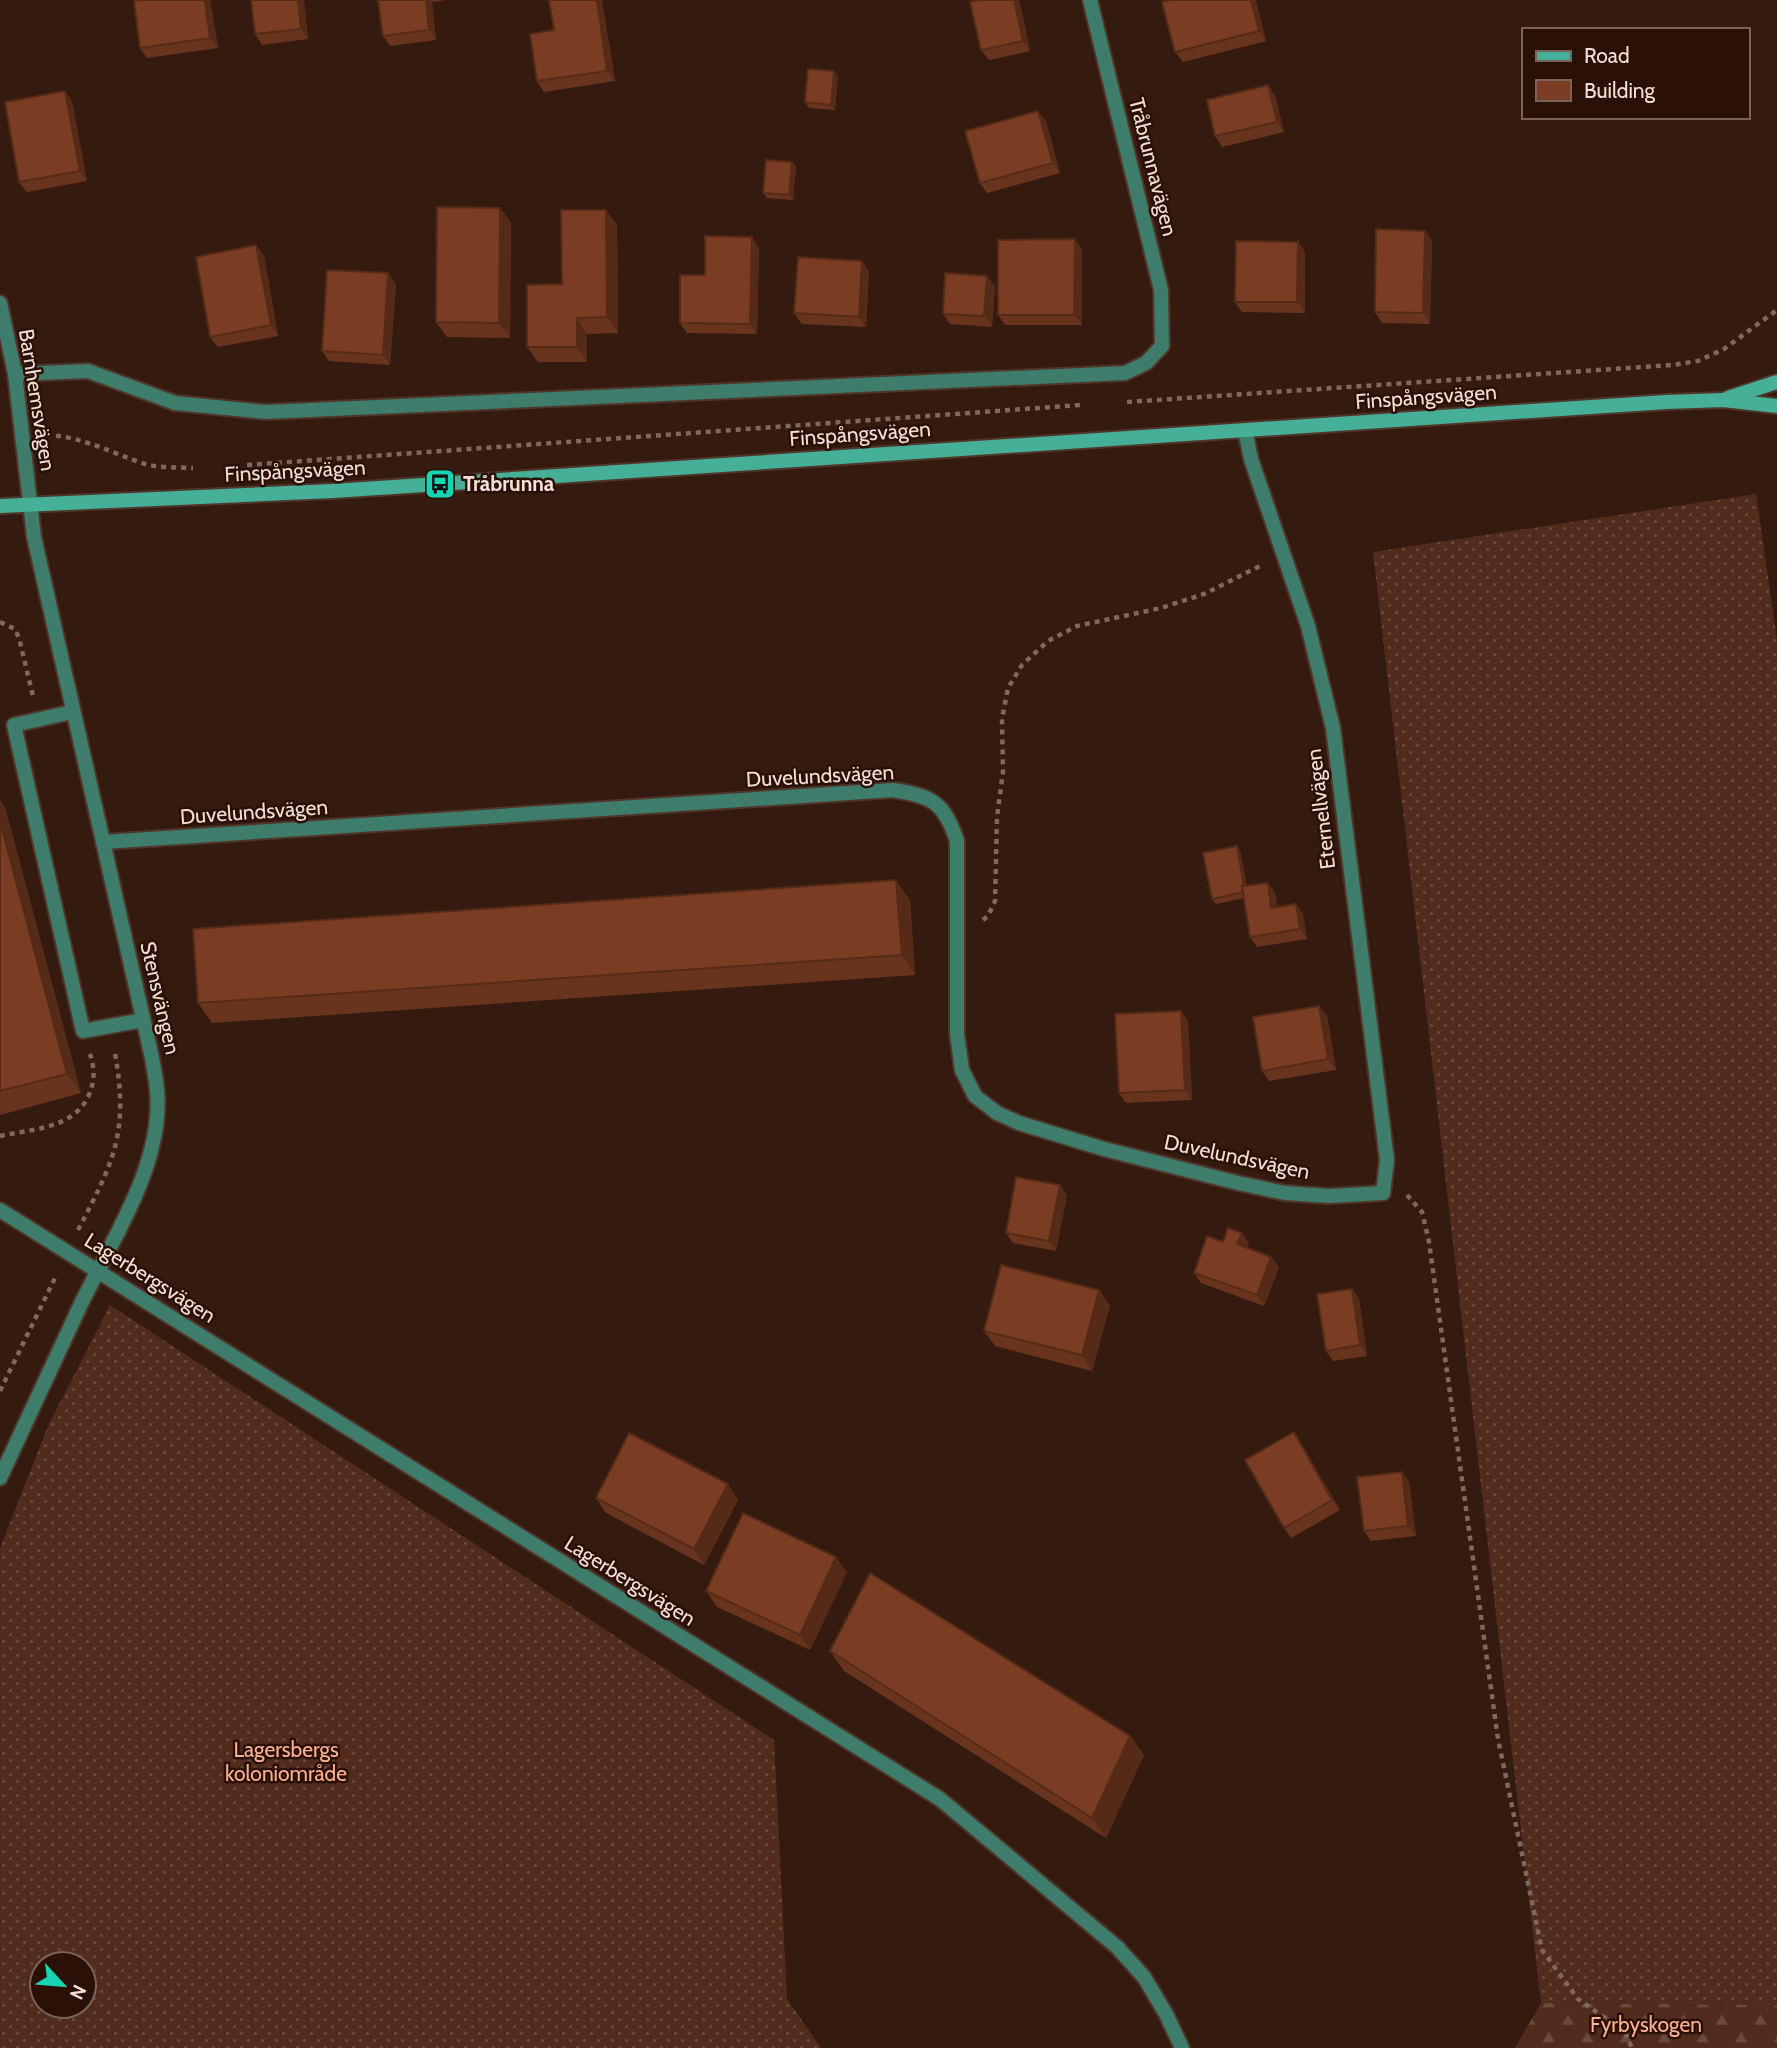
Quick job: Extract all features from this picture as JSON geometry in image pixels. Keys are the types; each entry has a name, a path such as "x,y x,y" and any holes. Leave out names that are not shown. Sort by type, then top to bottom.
{"main road":[{"name":"Finspångsvägen","path":"1723,400 1777,382"},
{"name":"Finspångsvägen","path":"0,506 333,491 1723,400 1777,406"}],"street":[{"name":"Tråbrunnavägen","path":"15,374 88,371 175,403 266,412 1125,373 1146,363 1162,345 1161,290 1090,0"},
{"name":"Barnhemsvägen","path":"0,303 15,374 30,503"},
{"name":"Eternellvägen","path":"1245,430 1251,459 1308,626 1333,728 1387,1160 1383,1193"},
{"name":"Stensvängen","path":"0,1478 97,1270 133,1200 148,1161 155,1128 158,1092 33,537 30,503"},
{"path":"72,712 14,725 83,1031 143,1020"},
{"name":"Duvelundsvägen","path":"103,842 893,790 916,794 934,802 950,818 957,841 957,1034 962,1070 975,1096 997,1113 1019,1123 1104,1149 1285,1193 1329,1196 1383,1193"},
{"name":"Lagerbergsvägen","path":"0,1210 940,1799 1117,1947 1144,1977 1182,2048"}],"path":[{"path":"1124,402 1672,365 1698,360 1724,349 1777,310"},
{"path":"242,466 1083,405"},
{"path":"23,436 70,436 148,465 201,469"},
{"path":"958,931 979,923 988,916 995,901 998,817 1003,772 1002,719 1007,688 1022,665 1048,641 1077,625 1161,608 1204,594 1252,568 1284,558"},
{"path":"0,1136 57,1125 73,1118 83,1107 94,1082 94,1067 83,1031"},
{"path":"1383,1193 1404,1192 1412,1198 1422,1212 1429,1242 1498,1740 1542,1950 1578,1999 1625,2032 1632,2048"}],"green space":[{"path":"1756,494 1777,639 1777,2005 1541,2003 1373,552"},
{"name":"Lagersbergs koloniområde","path":"110,1305 774,1740 787,1999 821,2048 0,2048 0,1548 48,1426"},
{"name":"Fyrbyskogen","path":"1541,2003 1777,2005 1777,2048 1515,2048"}],"building":[{"path":"205,0 210,38 140,48 134,1"},
{"path":"251,0 298,0 301,29 255,34"},
{"path":"378,0 426,0 429,30 383,36"},
{"path":"549,0 597,0 607,71 537,81 530,34 554,30"},
{"path":"1014,0 1023,41 981,50 970,2"},
{"path":"1251,0 1259,31 1175,52 1162,2"},
{"path":"808,69 834,71 831,105 805,102"},
{"path":"1268,85 1277,122 1215,136 1207,100"},
{"path":"65,91 80,171 19,182 5,102"},
{"path":"1038,111 1053,163 980,183 965,131"},
{"path":"766,160 792,162 789,195 763,193"},
{"path":"437,207 500,208 499,323 436,322"},
{"path":"561,210 606,210 607,317 577,318 577,347 527,347 527,285 562,284"},
{"path":"1376,229 1425,231 1423,313 1375,312"},
{"path":"705,236 752,237 750,324 680,323 680,275 705,275"},
{"path":"1075,239 1074,315 998,315 998,240"},
{"path":"1236,241 1298,242 1297,302 1235,302"},
{"path":"256,245 271,325 210,337 196,257"},
{"path":"798,257 862,261 859,317 794,313"},
{"path":"327,270 388,273 383,355 322,351"},
{"path":"945,273 987,276 984,316 943,314"},
{"path":"0,821 67,1074 0,1091"},
{"path":"1237,846 1243,892 1212,899 1203,853"},
{"path":"896,880 902,955 198,1003 193,929"},
{"path":"1268,883 1271,908 1296,904 1300,929 1250,937 1242,886"},
{"path":"1319,1006 1328,1059 1262,1071 1253,1017"},
{"path":"1181,1011 1185,1090 1119,1093 1115,1014"},
{"path":"1016,1177 1060,1185 1049,1241 1006,1233"},
{"path":"1228,1228 1242,1233 1237,1244 1271,1257 1257,1295 1194,1273 1207,1236 1223,1242"},
{"path":"1001,1265 1099,1290 1082,1355 984,1331"},
{"path":"1352,1289 1360,1345 1326,1351 1317,1294"},
{"path":"1294,1432 1332,1500 1284,1528 1245,1460"},
{"path":"629,1433 728,1484 694,1549 596,1498"},
{"path":"1402,1472 1408,1526 1364,1531 1357,1477"},
{"path":"743,1513 836,1557 800,1635 706,1591"},
{"path":"870,1573 1130,1736 1092,1818 830,1651"}],"place":[{"name":"Tråbrunna","path":"440,484"}]}
